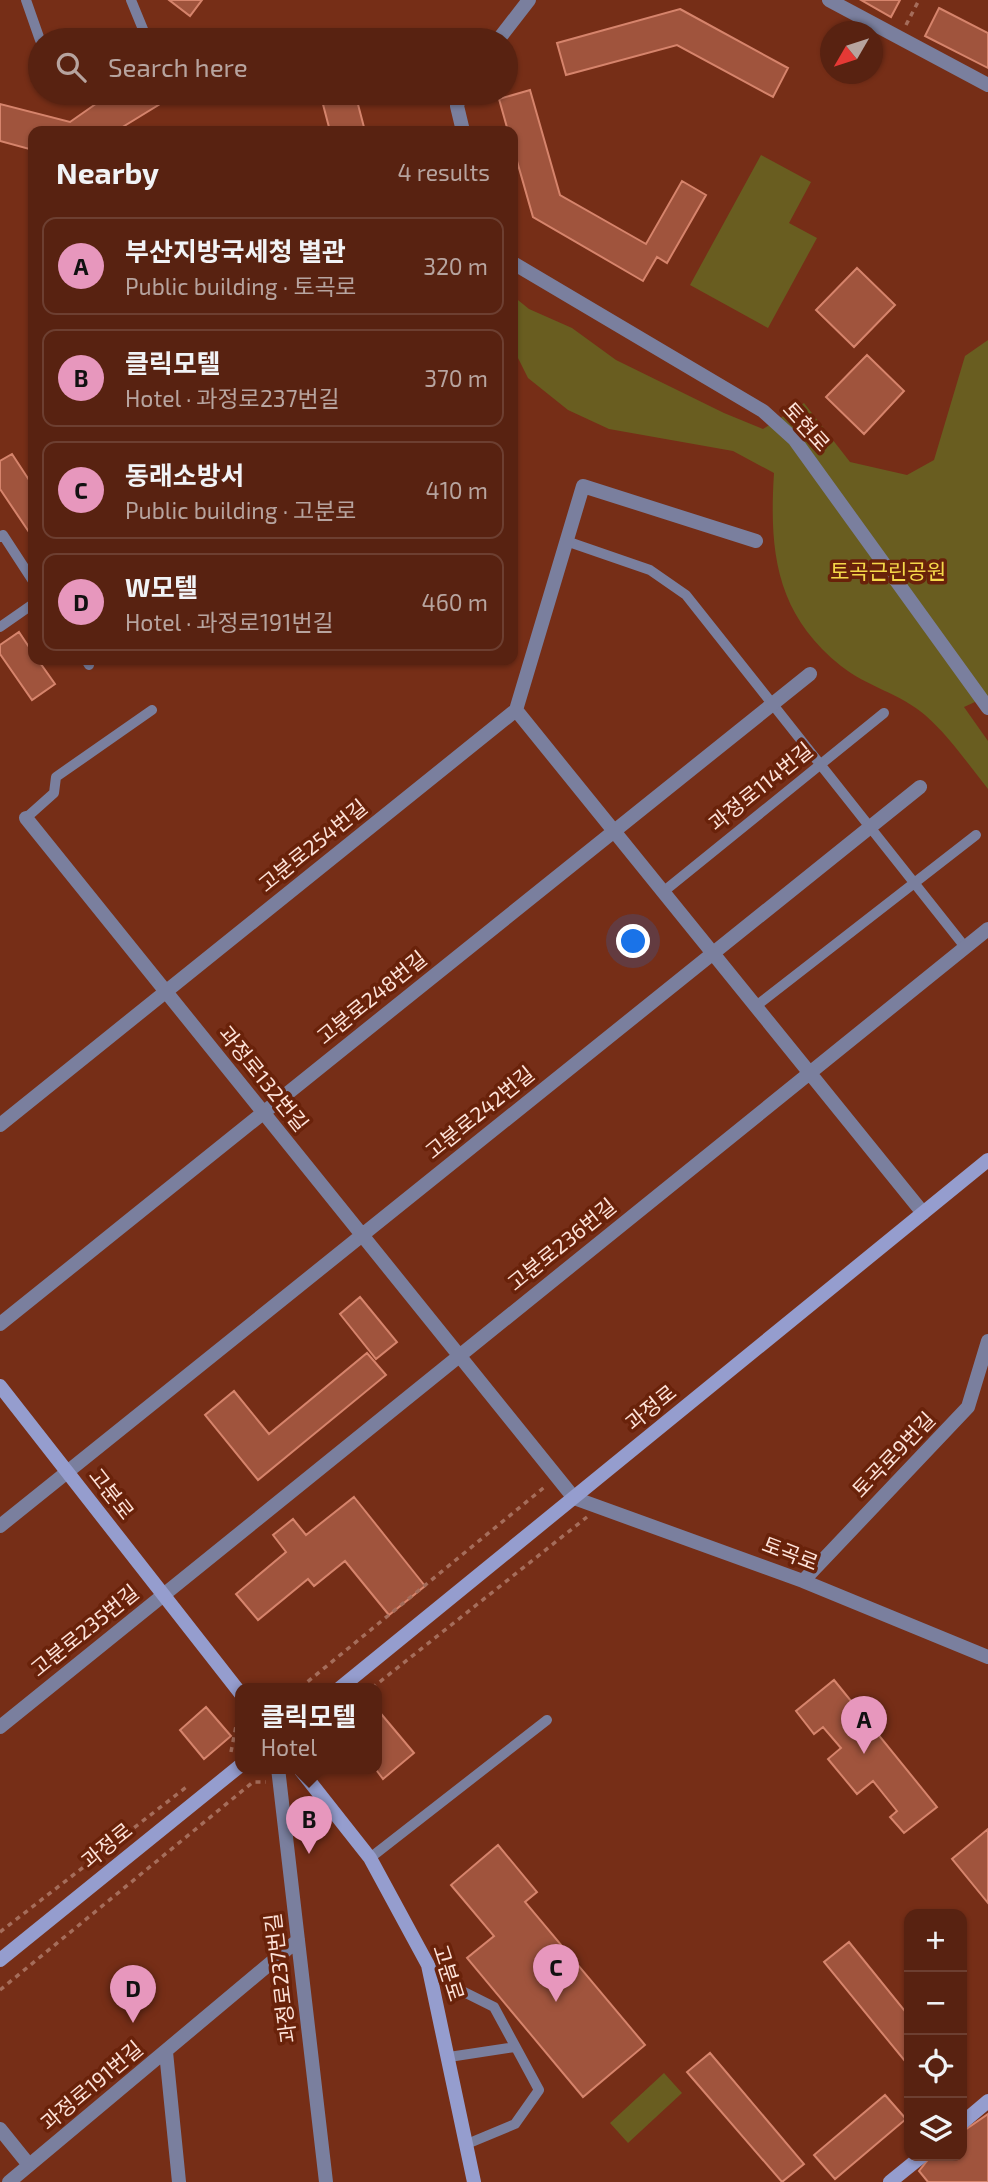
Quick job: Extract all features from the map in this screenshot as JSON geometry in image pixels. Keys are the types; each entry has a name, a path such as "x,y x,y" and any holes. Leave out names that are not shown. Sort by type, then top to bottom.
{"main road":[{"name":"과정로","path":"346,1683 988,1160"},
{"name":"고분로","path":"0,1386 235,1686"},
{"name":"과정로","path":"0,1960 235,1770"},
{"name":"고분로","path":"304,1774 370,1858 428,1965 474,2182"},
{"path":"967,2119 988,2101"},
{"path":"890,2182 916,2161"}],"street":[{"path":"507,28 529,0"},
{"path":"829,0 901,36 988,85"},
{"path":"457,105 462,126"},
{"name":"토현로","path":"518,266 763,411 794,439 988,708"},
{"path":"756,541 583,486 516,710 923,1213"},
{"name":"고분로248번길","path":"0,1324 810,674"},
{"name":"고분로254번길","path":"0,1125 516,710"},
{"name":"고분로242번길","path":"0,1527 920,787"},
{"name":"과정로132번길","path":"26,818 574,1498"},
{"name":"고분로236번길","path":"163,1594 988,929"},
{"name":"토곡로9번길","path":"803,1581 968,1407 988,1341"},
{"name":"토곡로","path":"574,1498 803,1581 988,1657"},
{"name":"고분로235번길","path":"0,1727 163,1594"},
{"name":"과정로237번길","path":"279,1774 326,2182"},
{"name":"과정로191번길","path":"9,2182 27,2173 298,1940"},
{"path":"166,2052 178,2182"},
{"path":"0,2129 27,2173"}],"lane":[{"path":"26,0 36,28"},
{"path":"131,0 143,28"},
{"path":"0,537 3,535 28,573"},
{"path":"566,541 650,570 686,595 965,947"},
{"path":"0,627 28,607"},
{"name":"과정로132번길","path":"26,818 54,793 57,777 152,710"},
{"name":"과정로114번길","path":"663,892 821,767 884,713"},
{"path":"756,1006 976,835"},
{"path":"370,1858 547,1720"},
{"path":"428,1965 463,1991 494,2007 539,2090 514,2124 467,2144"},
{"path":"449,2057 515,2047"}],"path":[{"path":"901,36 919,0"},
{"path":"306,1683 549,1483"},
{"path":"378,1683 589,1516"},
{"path":"223,1758 234,1750 235,1738"},
{"path":"0,1990 253,1782"},
{"path":"0,1932 191,1783"}],"green space":[{"path":"761,155 811,182 789,223 817,238 768,328 690,285"},
{"name":"토곡근린공원","path":"518,300 529,309 572,328 616,360 763,429 804,403 850,462 907,475 934,460 965,356 988,340 988,696 964,707 988,741 988,789 950,741 925,715 841,666 819,646 802,625 781,580 776,555 773,529 774,473 733,451 609,429 568,410 528,378 518,358"},
{"path":"664,2073 682,2093 628,2143 610,2123"}],"building":[{"path":"169,0 202,0 190,16"},
{"path":"861,0 900,0 891,17"},
{"path":"939,8 988,33 988,68 925,36"},
{"path":"680,9 788,68 773,97 677,45 566,75 557,43"},
{"path":"530,90 560,195 646,244 682,181 706,195 667,263 657,257 643,281 533,217 518,164 518,126 507,126 501,105 518,105 518,93"},
{"path":"0,104 70,122 94,105 158,105 124,126 28,126 28,149 0,141"},
{"path":"323,105 358,105 364,126 329,126"},
{"path":"857,268 895,305 854,347 816,310"},
{"path":"867,355 904,391 864,434 826,397"},
{"path":"12,454 28,478 28,531 0,489 0,461"},
{"path":"19,632 28,646 28,665 42,665 55,684 32,700 0,654 0,645"},
{"path":"360,1297 397,1342 376,1359 340,1314"},
{"path":"367,1353 386,1375 258,1480 205,1415 234,1391 269,1434"},
{"path":"354,1497 425,1586 389,1615 345,1561 314,1586 308,1579 258,1620 236,1594 286,1552 273,1535 293,1519 306,1535"},
{"path":"834,1680 937,1807 904,1833 890,1817 897,1811 873,1781 857,1794 828,1759 841,1748 823,1727 814,1734 796,1711"},
{"path":"206,1707 231,1736 204,1759 180,1730"},
{"path":"382,1715 414,1753 383,1779 379,1774 382,1774"},
{"path":"988,1829 988,1903 952,1859"},
{"path":"498,1845 537,1892 525,1902 645,2045 583,2097 467,1958 494,1936 451,1885"},
{"path":"849,1942 904,2010 904,2060 824,1962"},
{"path":"710,2053 804,2164 782,2182 687,2072"},
{"path":"885,2095 904,2117 904,2121 835,2179 814,2155"},
{"path":"988,2114 988,2182 928,2182 919,2171 927,2161 967,2161 967,2129"}],"place":[{"name":"부산지방국세청 별관","path":"864,1754"},
{"name":"클릭모텔","path":"309,1854"},
{"name":"동래소방서","path":"556,2002"},
{"name":"W모텔","path":"133,2023"}]}
